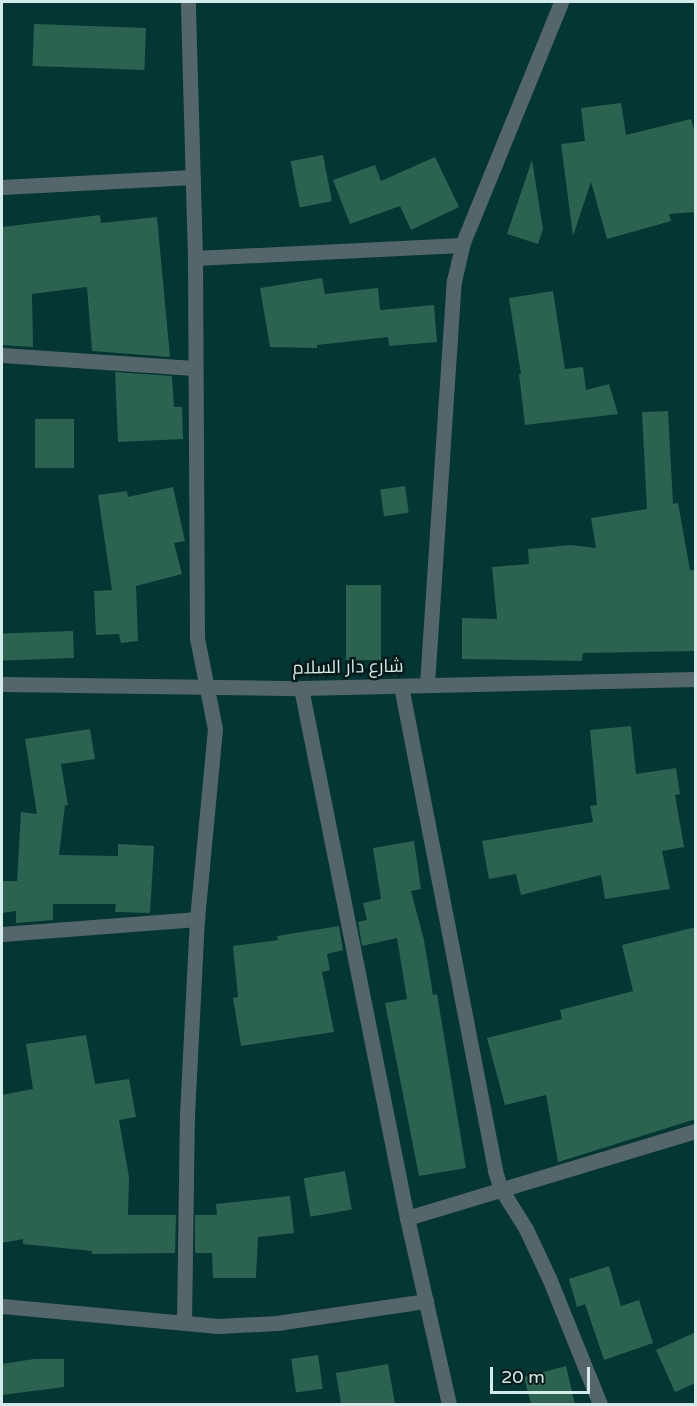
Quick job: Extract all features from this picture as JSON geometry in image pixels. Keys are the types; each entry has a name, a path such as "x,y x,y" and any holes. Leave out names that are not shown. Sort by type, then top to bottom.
{"street":[{"path":"183,1323 187,1115 197,919 215,729 196,638 195,258 188,2"},
{"path":"427,684 452,303 462,245 522,92 561,2"},
{"path":"2,187 193,177"},
{"path":"195,258 462,245"},
{"path":"2,355 194,368"},
{"name":"شارع دار السلام","path":"2,684 301,688 696,679"},
{"path":"401,686 495,1171 501,1189 531,1238 600,1404"},
{"path":"301,688 407,1218 449,1404"},
{"path":"2,934 197,919"},
{"path":"407,1218 696,1131"},
{"path":"2,1306 183,1323 248,1325 426,1301"}],"building":[{"path":"34,24 146,28 144,70 33,66"},
{"path":"621,103 626,135 691,119 696,136 696,212 669,214 671,221 607,239 591,182 573,236 561,144 585,141 581,108"},
{"path":"323,155 332,201 300,207 291,161"},
{"path":"435,157 459,207 411,230 400,206 350,224 333,180 375,165 381,181"},
{"path":"532,160 543,229 538,244 507,234"},
{"path":"100,215 101,223 157,217 170,357 92,351 87,287 32,294 33,347 2,345 2,227"},
{"path":"322,278 325,294 378,288 380,310 434,305 437,342 389,346 388,337 317,345 317,348 270,347 260,288"},
{"path":"553,291 565,369 583,367 586,390 609,384 618,414 525,425 519,374 521,374 509,298"},
{"path":"115,372 172,376 174,407 182,407 183,439 118,442"},
{"path":"668,411 673,504 678,503 690,570 696,570 696,651 583,653 582,661 462,659 462,618 497,619 492,567 529,564 528,549 571,545 596,548 591,518 647,509 642,412"},
{"path":"35,419 74,419 74,468 35,468"},
{"path":"405,486 409,513 384,516 380,489"},
{"path":"173,487 185,541 174,543 182,574 136,586 138,641 121,643 119,634 96,635 94,591 112,590 98,495 127,491 128,497"},
{"path":"346,585 381,585 381,660 346,660"},
{"path":"73,631 74,658 3,660 2,633"},
{"path":"631,726 636,774 676,768 680,794 675,795 684,847 662,851 670,889 605,899 601,875 521,895 516,874 489,879 482,841 593,822 590,806 597,805 590,730"},
{"path":"90,729 95,759 61,764 68,805 65,805 59,855 118,856 118,844 154,846 150,913 115,912 116,904 53,904 53,920 16,923 16,911 2,913 2,881 17,881 21,812 37,814 25,739"},
{"path":"414,841 421,889 411,891 424,940 433,995 437,994 466,1168 419,1176 385,1003 407,999 397,938 362,946 358,922 367,920 363,903 381,899 373,848"},
{"path":"339,926 343,950 327,954 330,970 322,972 334,1032 241,1046 233,998 238,997 233,946 278,940 277,936"},
{"path":"696,927 696,1119 558,1162 546,1095 505,1105 487,1038 562,1019 560,1010 633,991 622,945"},
{"path":"86,1035 95,1084 129,1079 136,1117 119,1120 129,1177 128,1215 176,1215 175,1253 92,1254 92,1251 23,1244 23,1239 2,1243 2,1095 33,1089 26,1044"},
{"path":"345,1171 352,1209 310,1217 304,1178"},
{"path":"290,1196 294,1233 258,1237 256,1278 213,1278 212,1253 195,1253 195,1215 217,1215 216,1204"},
{"path":"609,1266 621,1306 639,1300 653,1343 604,1360 585,1304 577,1307 569,1279"},
{"path":"696,1332 696,1383 675,1392 656,1350"},
{"path":"318,1355 323,1389 296,1392 291,1359"},
{"path":"34,1359 64,1359 64,1387 2,1395 2,1364"},
{"path":"388,1364 395,1404 341,1404 336,1373"},
{"path":"566,1366 575,1404 531,1404 524,1377"}]}
